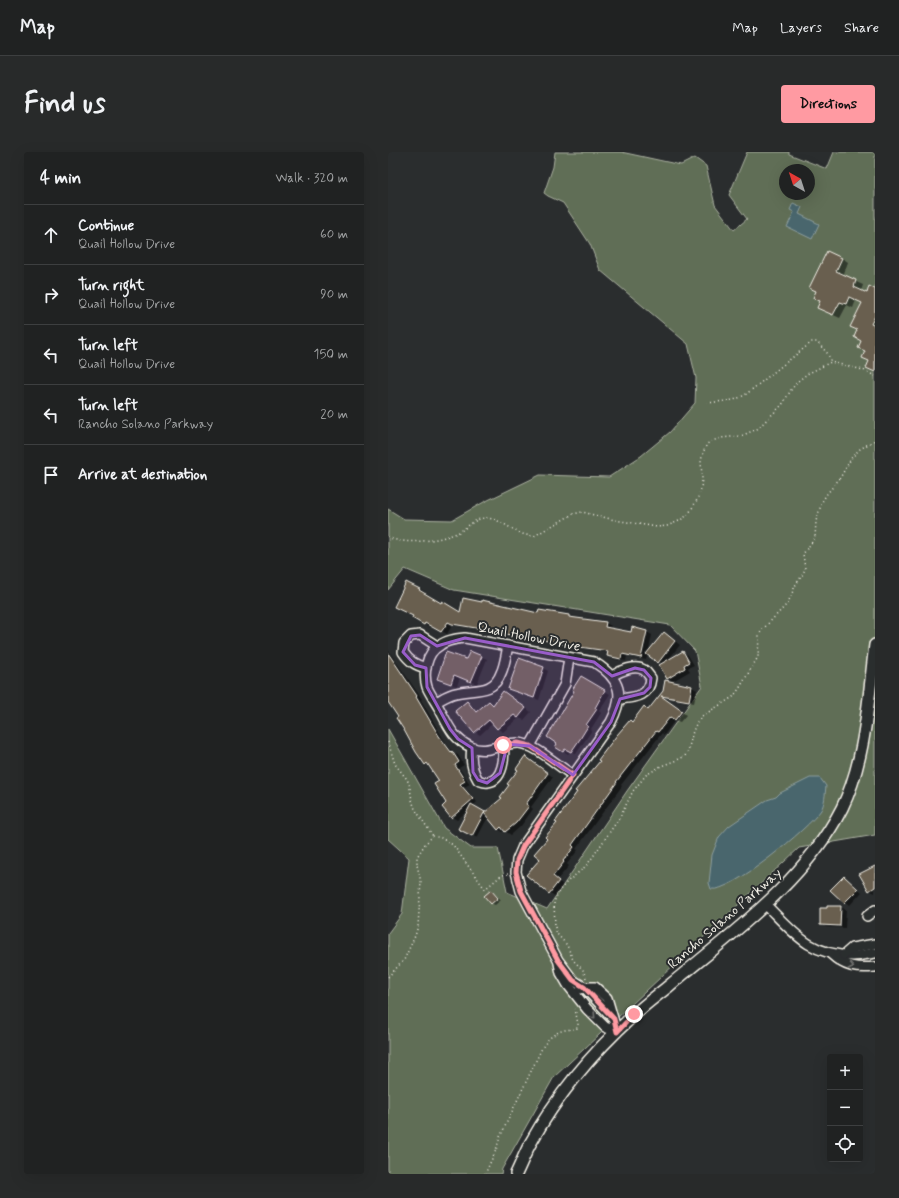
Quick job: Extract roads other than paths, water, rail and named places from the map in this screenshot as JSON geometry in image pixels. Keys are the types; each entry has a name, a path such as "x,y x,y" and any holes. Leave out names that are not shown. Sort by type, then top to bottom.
{"street":[{"path":"426,668 415,665 403,652 404,643 410,636 420,635 438,646 430,656 426,668 427,687 450,729 458,739 472,748 480,750 518,743 530,746 573,775"},
{"name":"Quail Hollow Drive","path":"438,646 451,640 465,638 594,662 612,676"},
{"path":"436,702 455,693 484,689 491,686 502,673 508,646"},
{"name":"Rancho Solano Parkway","path":"516,1174 530,1144 567,1087 594,1054 634,1014 775,895 808,860 829,832 853,784 859,761 875,646"},
{"path":"530,746 564,684 570,658"},
{"path":"617,1032 607,998 595,987 584,987 573,980 558,960 521,891 516,872 517,860 523,846 618,710 620,699 618,687 612,676 619,672 635,668 644,670 651,678 650,687 644,694 620,699"},
{"path":"472,748 471,754 473,772 478,780 487,783 495,779 500,773 505,754 503,745"},
{"path":"765,904 795,935 810,946 831,954 854,956 875,953"},
{"path":"867,916 875,910"},
{"path":"844,955 852,948 875,944"},
{"path":"831,954 840,962 852,967 875,967"},
{"path":"558,960 561,973 568,985 605,1027 617,1032"},
{"path":"579,998 584,987"}],"water":[{"path":"793,203 802,207 799,214 819,224 812,239 787,227 794,212 790,210"},
{"path":"810,778 820,778 826,786 825,798 821,810 814,818 786,844 751,871 721,888 711,889 709,883 712,855 719,837 729,826 767,800 776,797 780,793"}]}
